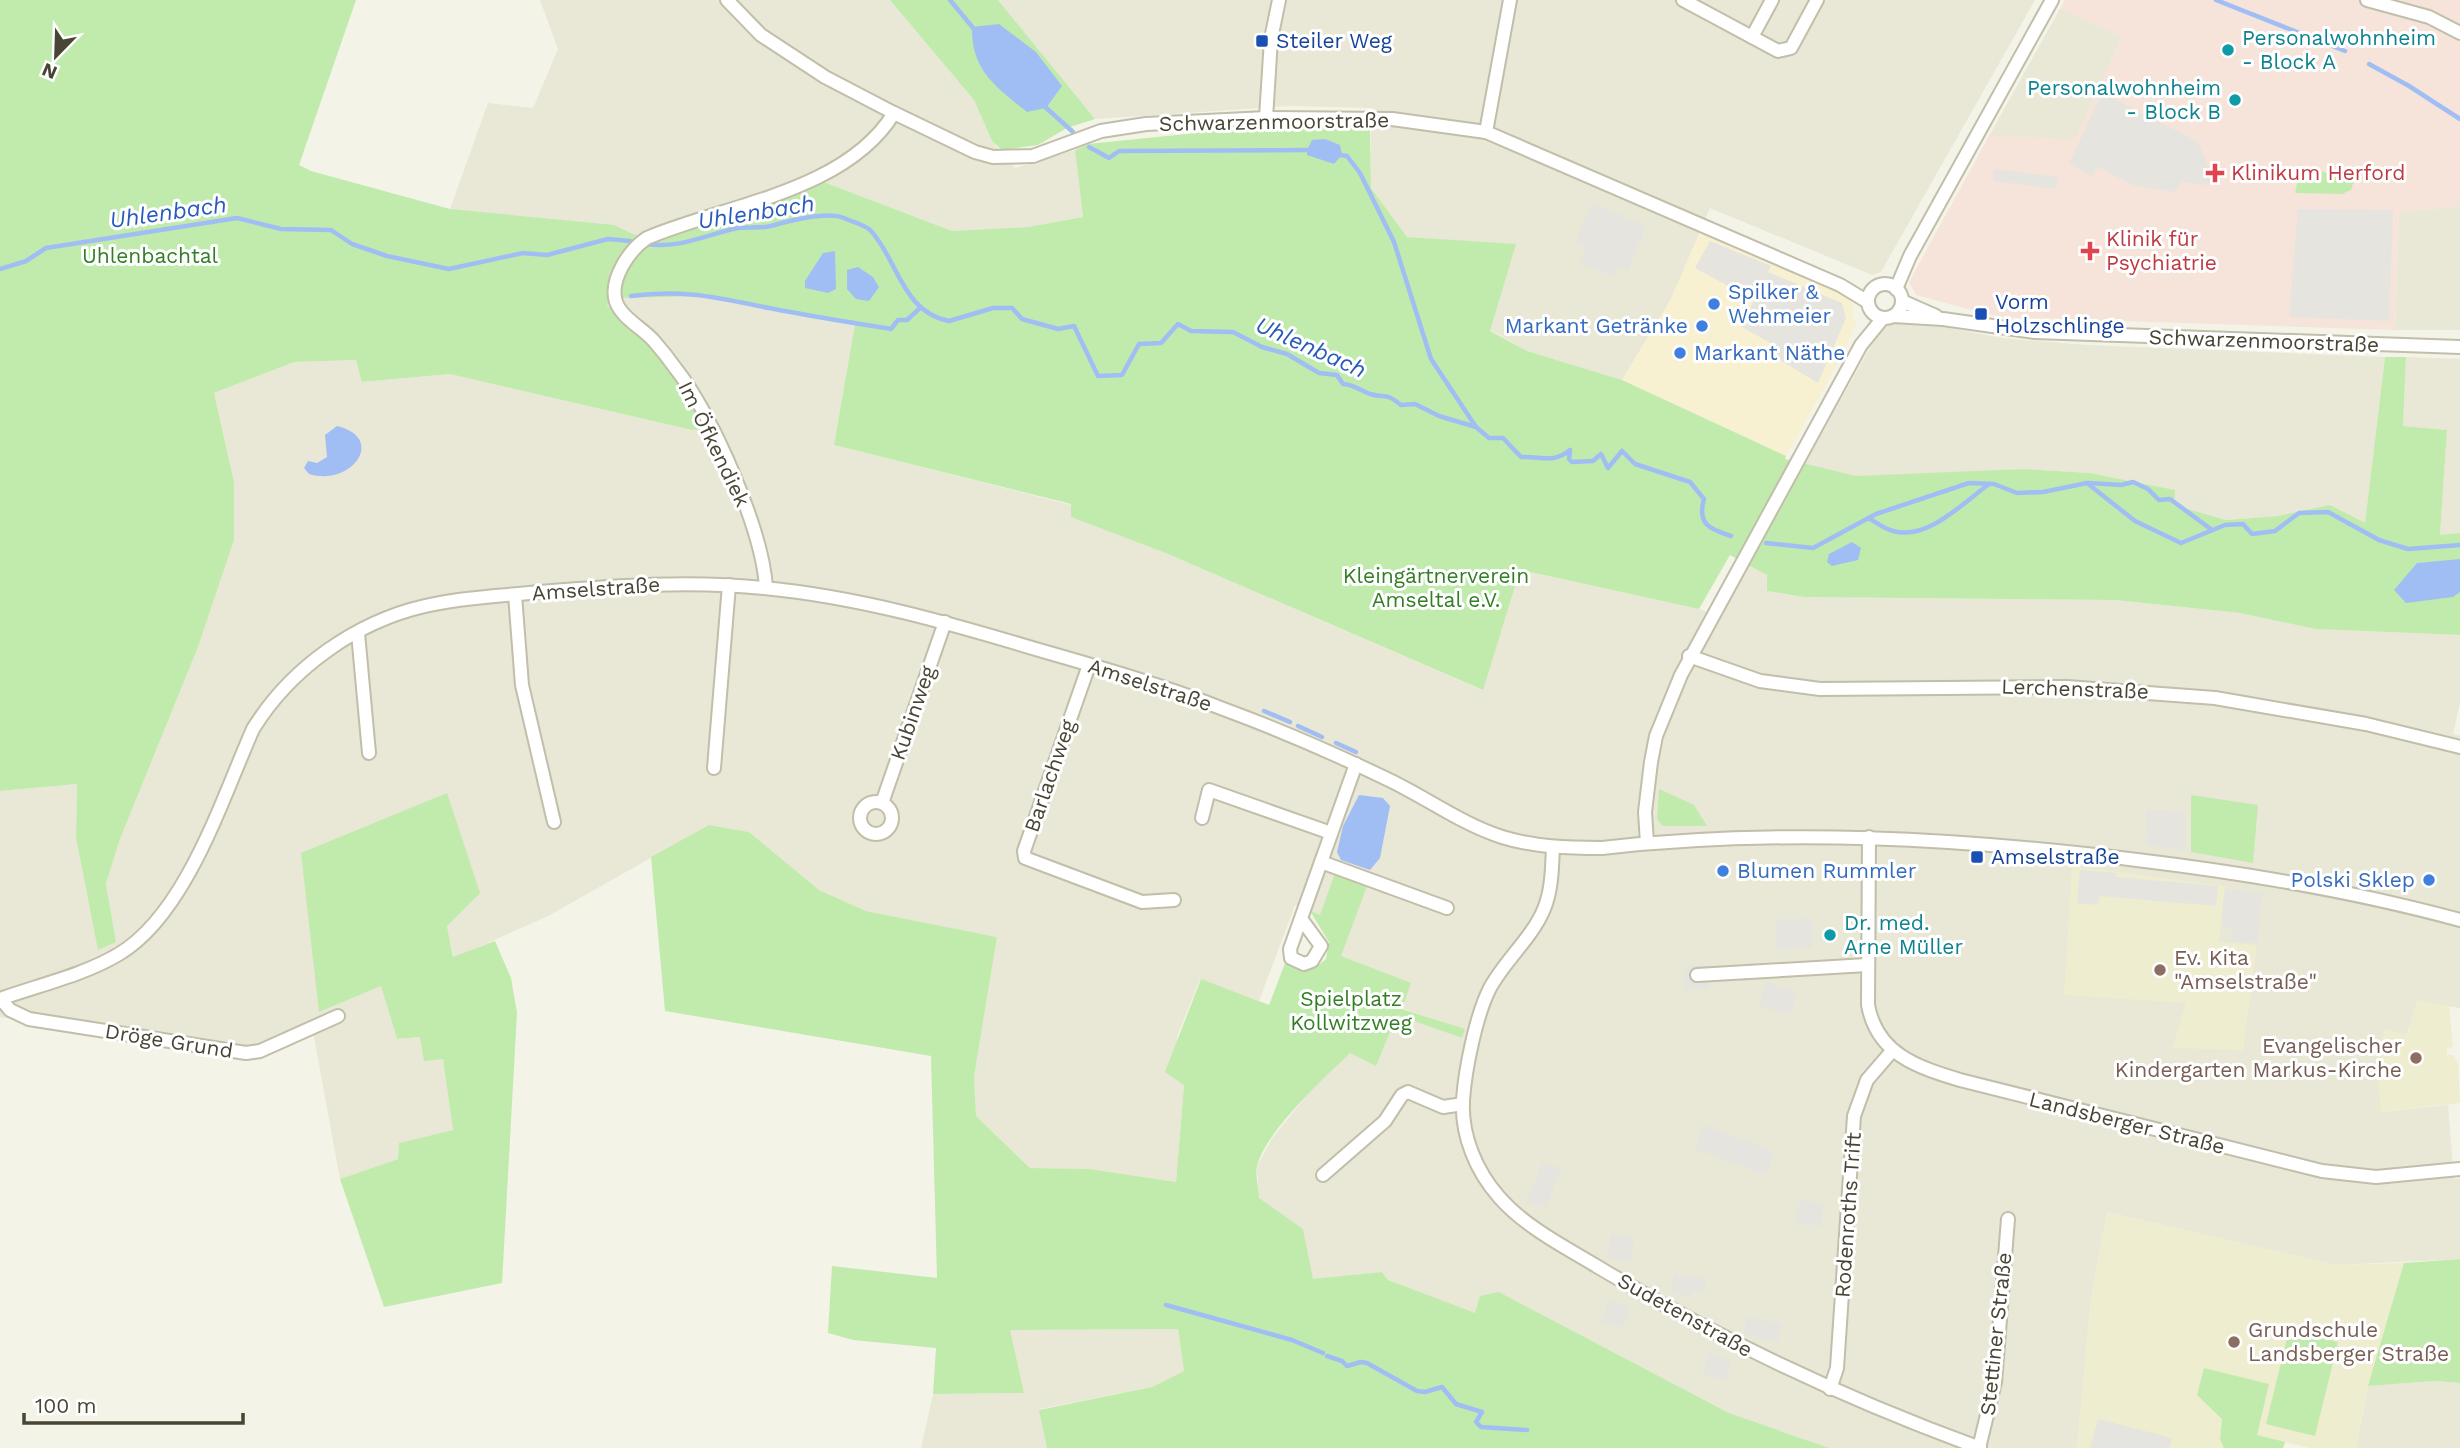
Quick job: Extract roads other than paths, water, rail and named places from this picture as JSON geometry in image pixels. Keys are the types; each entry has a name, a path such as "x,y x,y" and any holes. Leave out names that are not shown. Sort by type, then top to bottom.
{"street":[{"name":"Schwarzenmoorstraße","path":"727,0 761,35 788,55 894,113 975,152 1011,159 1033,156 1101,131 1146,124 1266,118 1392,119 1486,132 1840,285 1872,297 1899,295 1943,319"},
{"path":"1266,118 1271,39 1279,0"},
{"path":"1486,132 1510,0"},
{"path":"1684,0 1778,51 1791,48 1817,0"},
{"path":"1752,37 1772,0"},
{"path":"1647,843 1647,788 1656,736 1689,656 1861,345 1900,308 1899,295 1910,256 2052,0"},
{"path":"2367,0 2429,17 2460,33"},
{"name":"Im Öfkendiek","path":"766,588 765,568 754,531 721,448 679,372 653,339 621,311 615,292 618,280 630,254 647,238 803,183 855,153 873,139 894,113"},
{"path":"1861,345 1872,297 1910,256"},
{"name":"Schwarzenmoorstraße","path":"1872,297 1888,317 1943,319 2035,332 2460,348"},
{"path":"714,768 729,585"},
{"name":"Amselstraße","path":"1,999 102,963 152,929 176,898 253,729 268,706 297,673 358,633 422,607 515,594 608,586 729,585 766,588 855,600 945,622 1089,664 1222,708 1356,764 1481,829 1523,843 1602,848 1647,843 1869,837 1986,844 2166,863 2294,883 2459,917"},
{"path":"515,594 522,685 554,822"},
{"name":"Kubinweg","path":"882,803 945,622"},
{"path":"358,633 369,753"},
{"name":"Lerchenstraße","path":"1689,656 1760,681 1800,687 2067,687 2215,698 2366,724 2460,747"},
{"name":"Barlachweg","path":"1089,664 1024,851 1025,858 1142,902 1174,900"},
{"path":"1302,920 1356,764"},
{"path":"1202,818 1209,790 1331,833"},
{"name":"Landsberger Straße","path":"1869,837 1867,965 1871,1019 1875,1031 1892,1051 1931,1072 2322,1171 2376,1177 2460,1169"},
{"name":"Sudetenstraße","path":"1553,847 1544,911 1486,999 1469,1063 1463,1104 1467,1138 1486,1180 1513,1211 1671,1309 1830,1389 1979,1448"},
{"path":"1321,862 1447,908"},
{"path":"1697,975 1867,965"},
{"name":"Dröge Grund","path":"1,999 10,1010 29,1019 246,1053 260,1051 338,1016"},
{"name":"Rodenroths Trift","path":"1830,1389 1837,1368 1854,1116 1867,1080 1892,1051"},
{"path":"1323,1175 1385,1121 1402,1095 1408,1092 1443,1107 1463,1104"},
{"name":"Stettiner Straße","path":"1979,1448 1995,1382 2008,1219"}],"water":[{"path":"999,24 1036,52 1062,86 1046,108 1027,112 996,85 981,66 973,42 972,27"},
{"path":"1325,139 1340,145 1342,155 1334,164 1307,155 1312,140"},
{"path":"835,251 836,289 828,293 805,288 805,281 823,253"},
{"path":"858,267 873,277 879,287 869,301 856,299 847,289 847,270"},
{"path":"337,426 352,432 360,440 358,459 350,468 339,474 309,474 304,468 308,461 317,463 327,457 325,435"},
{"path":"1852,542 1861,548 1858,560 1832,566 1827,562 1829,554"},
{"path":"2460,559 2460,592 2453,597 2406,603 2394,590 2417,563"},
{"path":"1359,795 1383,798 1390,806 1380,858 1370,870 1341,860 1337,852 1343,826"}],"waterway":[{"path":"950,0 974,29"},
{"path":"2216,0 2345,51"},
{"path":"2369,64 2460,119"},
{"path":"1043,105 1073,132"},
{"path":"1089,147 1109,158 1119,151 1310,150"},
{"path":"1340,155 1347,156 1360,173 1394,242 1431,359 1476,427"},
{"name":"Uhlenbach","path":"646,244 669,245 733,229 766,227 808,218 837,216 872,232 911,297 921,308 934,316 949,321 993,308 1012,308 1022,319 1058,329 1074,326 1098,376 1122,375 1139,344 1161,343 1178,324 1191,331 1233,332 1262,347 1287,354 1319,373 1337,375 1343,384 1370,394 1388,397 1401,405 1415,404 1439,416 1476,427 1489,438 1503,438 1521,457 1552,458 1570,450 1569,459 1572,462 1593,461 1601,454 1608,468 1622,451 1635,464 1690,482 1704,499 1702,514 1707,524 1731,536"},
{"name":"Uhlenbach","path":"0,269 26,261 46,248 237,218 281,229 331,230 352,244 387,256 449,269 523,253 547,255 608,239 630,241"},
{"path":"631,296 670,293 706,296 891,329 898,320 907,320 920,308"},
{"name":"Uhlenbach","path":"2088,483 2121,485 2133,482 2148,489 2159,500 2170,499 2212,530"},
{"name":"Uhlenbach","path":"1766,543 1813,548 1876,514 1969,483 1994,484 2017,493 2043,492 2087,483 2135,521 2181,543 2225,525 2243,524 2252,534 2275,531 2299,513 2328,512 2379,540 2408,549 2460,545"},
{"path":"1868,518 1893,531 1919,531 1956,510 1989,484"},
{"path":"1264,711 1290,722"},
{"path":"1298,726 1322,737"},
{"path":"1336,743 1356,752"},
{"path":"1166,1305 1292,1340 1323,1353"},
{"path":"1327,1356 1342,1361 1347,1366 1367,1363 1417,1391 1425,1392 1442,1387 1456,1404 1482,1412 1476,1422 1481,1427 1527,1430"}],"place":[{"name":"Steiler Weg","path":"1262,41"},
{"name":"Personalwohnheim - Block A","path":"2228,50"},
{"name":"Personalwohnheim - Block B","path":"2235,100"},
{"name":"Klinikum Herford","path":"2215,173"},
{"name":"Klinik für Psychiatrie","path":"2090,251"},
{"name":"Spilker & Wehmeier","path":"1714,304"},
{"name":"Vorm Holzschlinge","path":"1981,314"},
{"name":"Markant Getränke","path":"1702,326"},
{"name":"Markant Näthe","path":"1680,353"},
{"name":"Amselstraße","path":"1977,857"},
{"name":"Blumen Rummler","path":"1723,871"},
{"name":"Polski Sklep","path":"2429,880"},
{"name":"Dr. med. Arne Müller","path":"1830,935"},
{"name":"Ev. Kita \"Amselstraße\"","path":"2160,970"},
{"name":"Evangelischer Kindergarten Markus-Kirche","path":"2416,1058"},
{"name":"Grundschule Landsberger Straße","path":"2234,1342"}],"park label":[{"name":"Uhlenbachtal","path":"150,256"},
{"name":"Kleingärtnerverein Amseltal e.V.","path":"1436,588"},
{"name":"Spielplatz Kollwitzweg","path":"1351,1011"}]}
